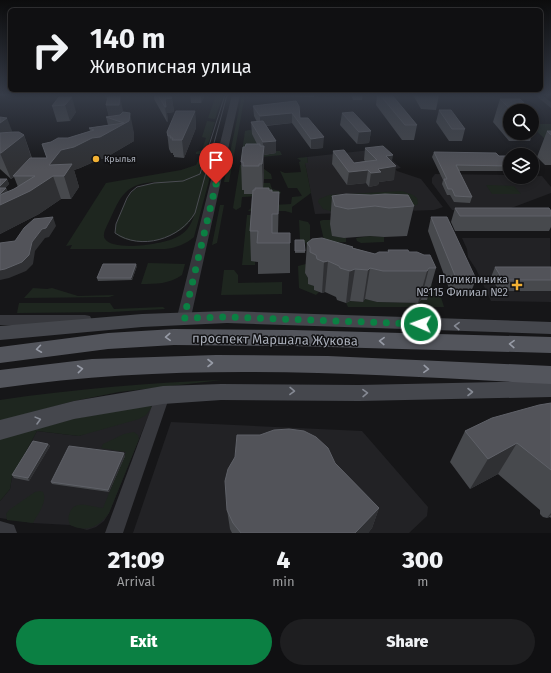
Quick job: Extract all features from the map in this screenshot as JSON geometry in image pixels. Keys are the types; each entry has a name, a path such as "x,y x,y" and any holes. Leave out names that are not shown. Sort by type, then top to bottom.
{"main road":[{"name":"проспект Маршала Жукова","path":"130,320 226,317 551,328"},
{"path":"0,332 130,320"},
{"name":"проспект Маршала Жукова","path":"0,355 100,342 174,337 293,338 551,345"},
{"path":"0,379 103,367 173,363 293,364 551,375"},
{"path":"0,430 74,410 163,395 228,392 359,393 551,389"}],"street":[{"path":"184,318 230,120"},
{"name":"проспект Маршала Жукова","path":"0,320 130,320"},
{"path":"114,533 163,395"},
{"path":"0,532 6,533"}],"shaded area":[{"path":"237,120 240,120 229,182 224,182"},
{"path":"207,121 215,122 205,154 196,154 196,152 202,150 206,138 202,137"},
{"path":"539,124 551,124 551,138 544,138 539,133"},
{"path":"245,131 267,131 275,151 280,151 282,155 241,159"},
{"path":"380,149 401,168 395,169 397,171 421,179 443,207 434,210 315,214 305,163 308,163 307,157"},
{"path":"307,157 308,163 305,163 311,193 292,207 292,213 285,211 248,211 255,206 291,204 292,197 302,196 297,188 288,188 280,171 285,173 301,172 299,162 301,161 297,158"},
{"path":"215,158 194,237 188,242 177,247 165,249 70,249 72,245 66,246 106,183 181,170 196,165 199,159","holes":["158,182 140,187 131,193 119,217 115,233 121,238 138,242 157,240 181,230 194,216 186,231 171,240 140,246 118,245 110,243 105,239 105,230 123,196 136,186"]},
{"path":"256,163 271,174 272,179 264,179 264,172 263,183 270,183 272,189 280,191 281,193 278,195 242,197 241,207 236,210 233,208 240,165"},
{"path":"435,174 503,175 503,184 539,184 539,176 542,176 551,187 551,193 503,211 452,210 432,183 432,178"},
{"path":"486,185 514,186 521,194 492,194"},
{"path":"402,191 417,198 418,204 410,208 334,212 323,209 318,202 319,199 329,195"},
{"path":"220,205 224,205 217,243 212,245"},
{"path":"247,215 256,215 251,261 255,261 255,265 242,265"},
{"path":"299,220 308,222 310,225 310,240 315,243 308,259 306,243 300,240"},
{"path":"340,220 332,236 346,238 346,242 328,243 324,240 320,223 320,221"},
{"path":"370,236 384,237 384,242 361,243 357,241 356,238"},
{"name":"Поликлиника №115 Филиал №2","path":"462,238 550,238 551,302 491,301 476,269 468,257 467,249"},
{"path":"321,260 305,273 308,278 308,283 314,286 314,290 319,292 316,295 299,288 298,266"},
{"path":"148,263 185,264 182,275 177,278 157,284 141,284"},
{"path":"224,270 234,270 238,275 238,283 282,282 282,294 221,295"},
{"path":"427,275 433,288 438,288 444,307 348,307 346,303 350,301 363,302 365,299 377,302 418,303"},
{"path":"33,288 52,288 78,296 115,295 109,297 24,298"},
{"path":"19,303 110,303 114,309 163,307 165,309 111,312 17,313"},
{"path":"222,380 119,392 74,401 0,421 0,400 111,387"},
{"path":"150,405 152,407 146,415 139,419 79,436 37,431 12,477 10,489 0,501 0,439 73,419"},
{"path":"152,407 109,513 104,521 96,527 87,530 70,525 33,523 0,518 0,501 10,489 12,477 37,431 79,436"},
{"path":"171,422 362,431 428,507 427,516 409,533 133,533"},
{"path":"134,432 138,435 139,439 109,513 101,522 92,527 81,528 70,525 68,518 72,508 84,505 103,508 126,452 101,448 103,444 124,434"},
{"path":"35,492 43,492 44,500 33,523 7,520 6,514 9,510"}],"building":[{"path":"115,120 129,120 129,121 100,137 92,138 74,147 61,150 49,165 72,164 64,176 53,176 30,191 0,205 0,195 14,189 35,176 13,176 30,158 47,158 42,144 51,142 58,138 68,138 94,130 89,128 124,123"},
{"path":"172,120 191,120 182,140 172,140 173,138 168,136 167,132"},
{"path":"297,120 310,120 324,137 311,139"},
{"path":"348,120 360,120 371,131 359,132"},
{"path":"401,120 413,120 417,125 405,125"},
{"path":"446,120 458,120 465,129 452,129"},
{"path":"263,121 276,141 263,142 251,122"},
{"path":"19,132 24,135 0,153 0,133"},
{"path":"246,144 260,144 260,146 264,146 262,164 259,164 259,166 243,166 243,162 241,162 243,147 245,147"},
{"path":"383,146 393,155 386,156 396,166 378,169 381,172 371,173 368,170 349,172 333,151 344,150 354,163 377,160 365,148"},
{"path":"434,152 496,153 499,156 503,156 503,166 456,165 472,197 455,196 452,189 448,189 444,179 447,179"},
{"path":"0,179 7,179 0,186"},
{"path":"0,188 6,188 0,194"},
{"path":"255,188 269,188 272,192 279,192 278,214 272,214 272,233 290,233 290,243 257,243 258,231 250,231 253,190 255,190"},
{"path":"346,194 408,195 414,206 389,208 375,206 348,209 335,206 332,196"},
{"path":"455,208 549,208 551,211 551,216 460,216"},
{"path":"53,217 46,228 42,229 32,242 29,255 22,262 0,270 0,243 15,241 24,228 34,219"},
{"path":"431,217 447,217 476,279 456,278"},
{"path":"322,238 375,254 379,252 389,252 388,250 408,250 409,252 430,255 436,268 429,268 427,271 383,271 370,268 368,270 355,269 350,271 340,268 339,266 328,261 324,262 317,259 316,255 310,252 310,247 307,243 312,239"},
{"path":"295,240 304,240 305,251 295,251"},
{"path":"103,264 136,264 131,278 97,278"},
{"path":"495,267 551,267 551,280 503,280"},
{"path":"551,403 551,470 517,443 488,459 465,431 492,418"},
{"path":"289,429 304,431 316,437 328,448 335,463 379,508 355,533 241,533 233,523 227,510 225,481 228,469 235,457 237,435 260,435 274,430"},
{"path":"33,441 48,444 28,478 12,475"},
{"path":"69,446 124,453 108,490 51,482"}],"tram line":[{"path":"217,120 200,174 183,181 154,183 137,187 127,198 116,224 115,233 136,241 159,240 180,230 188,222 195,213 220,120"}],"place":[{"name":"Крылья","path":"96,159"},
{"name":"Поликлиника №115 Филиал №2","path":"517,285"}],"route":[{"path":"216,184 184,318 226,317 421,324"}]}
